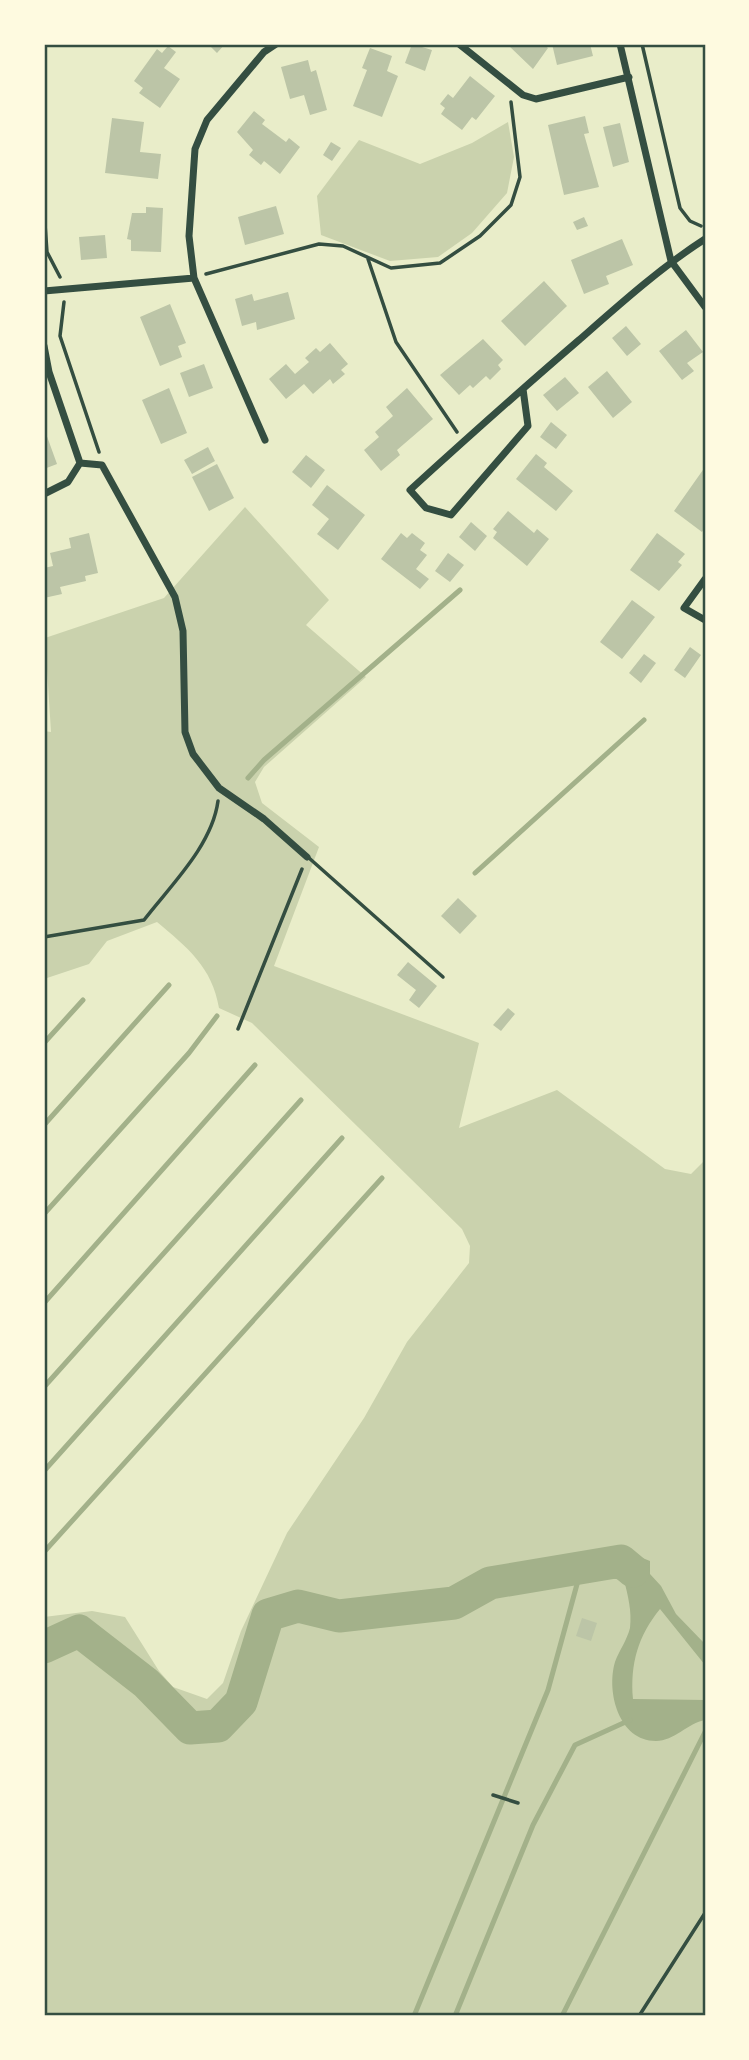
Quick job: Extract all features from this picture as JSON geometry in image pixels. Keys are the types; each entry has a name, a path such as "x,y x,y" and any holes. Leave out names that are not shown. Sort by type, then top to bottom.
{"street":[{"path":"265,440 194,278 189,236 195,149 207,120 264,52 276,44"},
{"path":"459,44 523,95 536,99 629,77"},
{"path":"620,44 671,261 705,307"},
{"path":"523,389 528,426 451,515 426,508 410,490 463,441 523,389 671,261 705,237"},
{"path":"44,291 194,278"},
{"path":"44,346 49,372 80,463"},
{"path":"80,463 102,464 175,597 183,631 185,732 192,754 219,788 264,819 307,857"},
{"path":"44,494 68,482 80,463"},
{"path":"705,579 684,608 705,620"}],"lane":[{"path":"307,857 443,977"}],"path":[{"path":"642,44 680,208 690,221 701,226 705,237"},
{"path":"194,278 319,244 343,246 391,268 440,263 480,236 511,205 520,177 509,83"},
{"path":"44,210 46,252 63,289 65,306 60,337 102,464"},
{"path":"368,259 396,342 463,441"},
{"path":"705,262 705,273"},
{"path":"44,937 144,920 202,844 216,813 219,788"},
{"path":"238,1029 307,857"},
{"path":"493,1795 517,1802"},
{"path":"639,2016 705,1913"}],"shaded area":[{"path":"508,122 514,157 507,193 472,233 438,257 390,261 321,235 317,196 359,140 420,164 472,143"},
{"path":"245,507 329,600 306,625 366,677 264,767 255,782 262,803 319,847 274,966 479,1043 459,1128 557,1090 665,1169 691,1174 705,1160 705,2016 44,2016 44,1617 92,1611 125,1617 159,1671 173,1687 207,1699 223,1683 241,1631 287,1533 364,1418 407,1342 469,1263 470,1246 462,1229 252,1023 219,1008 211,981 197,959 157,922 107,941 89,964 44,979 44,731 51,732 45,638 164,598"},
{"path":"593,1553 640,1557 650,1561 650,1574 661,1586 676,1614 705,1644 705,1665 660,1609 652,1619 637,1651 633,1699 705,1700 705,1720 669,1738 656,1741 643,1739 624,1724 618,1713 612,1687 615,1662 630,1628 628,1598 624,1580 593,1580"}],"building":[{"path":"208,44 225,44 217,53"},
{"path":"412,44 432,50 425,71 405,63"},
{"path":"507,44 543,44 548,48 533,69"},
{"path":"552,44 590,44 593,56 557,65"},
{"path":"168,46 176,52 164,68 180,79 160,108 139,93 143,88 134,81 157,49 162,53"},
{"path":"370,48 392,56 387,71 398,76 382,117 353,106 367,70 362,68"},
{"path":"308,60 311,72 316,70 327,110 310,115 304,95 290,99 281,67"},
{"path":"470,76 495,96 476,120 472,117 462,130 441,114 445,108 440,104 448,94 453,98"},
{"path":"254,111 265,120 262,124 286,142 289,138 300,147 280,174 264,161 261,165 249,155 253,150 237,132"},
{"path":"585,116 589,133 584,134 599,187 564,195 548,125"},
{"path":"112,118 144,122 140,152 161,154 158,179 105,173"},
{"path":"620,123 629,162 613,167 603,127"},
{"path":"331,142 341,148 332,161 323,155"},
{"path":"276,206 284,234 245,245 238,217"},
{"path":"146,207 163,208 161,252 131,251 131,240 127,239 132,213 146,213"},
{"path":"584,217 588,226 577,230 573,222"},
{"path":"105,235 107,258 81,260 79,237"},
{"path":"622,239 633,265 606,276 609,284 584,294 571,260"},
{"path":"544,281 567,306 525,346 501,321"},
{"path":"288,292 295,319 257,330 256,322 242,326 235,299 252,294 254,301"},
{"path":"170,304 186,343 178,346 182,357 160,366 140,317"},
{"path":"626,326 641,344 627,356 612,338"},
{"path":"686,330 703,352 687,363 694,371 682,380 659,351"},
{"path":"483,339 503,360 498,365 501,369 490,380 486,376 473,388 470,385 459,395 440,375"},
{"path":"330,343 348,364 341,370 345,374 333,384 330,379 313,394 304,384 286,399 269,379 286,364 295,374 309,362 305,358 316,348 320,352"},
{"path":"204,364 213,388 189,397 180,373"},
{"path":"607,371 632,402 613,418 588,387"},
{"path":"565,377 579,393 557,411 543,395"},
{"path":"169,388 187,433 161,444 142,400"},
{"path":"407,388 433,419 397,450 400,455 381,471 364,450 379,437 375,432 393,416 386,407"},
{"path":"551,422 567,435 556,449 540,437"},
{"path":"44,428 57,464 44,469"},
{"path":"208,447 215,461 192,474 184,460"},
{"path":"536,454 547,463 544,467 573,491 556,511 516,479"},
{"path":"306,455 325,470 311,488 292,472"},
{"path":"217,464 234,498 209,511 192,477"},
{"path":"705,467 705,527 702,532 674,511"},
{"path":"327,485 365,515 338,550 317,534 329,519 312,505"},
{"path":"508,511 534,533 537,529 549,539 527,566 493,538 497,532 493,529"},
{"path":"471,522 487,536 475,551 459,537"},
{"path":"89,533 98,573 85,576 86,581 60,587 62,594 44,598 44,568 53,566 50,553 71,548 69,538"},
{"path":"401,533 407,538 412,533 425,543 420,550 427,555 416,569 429,579 420,589 381,559"},
{"path":"657,533 685,554 678,562 682,565 659,591 630,570"},
{"path":"448,553 464,565 450,582 435,571"},
{"path":"632,600 655,617 622,659 600,642"},
{"path":"690,647 701,655 685,678 674,670"},
{"path":"644,654 656,663 641,683 629,673"},
{"path":"458,898 477,916 460,934 441,916"},
{"path":"408,962 437,986 419,1008 409,1000 416,990 397,975"},
{"path":"508,1008 515,1014 501,1031 493,1025"},
{"path":"582,1618 597,1623 591,1641 576,1636"}],"waterway":[{"path":"248,778 264,760 460,590"},
{"path":"475,873 644,720"},
{"path":"44,1125 169,985"},
{"path":"44,1043 83,1000"},
{"path":"44,1214 189,1053 217,1016"},
{"path":"44,1303 255,1065"},
{"path":"44,1387 301,1100"},
{"path":"44,1471 342,1138"},
{"path":"44,1552 382,1178"},
{"path":"44,1647 79,1631 146,1683 190,1728 218,1726 241,1702 268,1615 298,1606 339,1616 454,1603 490,1583 621,1561 633,1571"},
{"path":"414,2016 548,1690 582,1566"},
{"path":"455,2016 533,1825 575,1745 630,1720"},
{"path":"562,2016 705,1732"}]}
